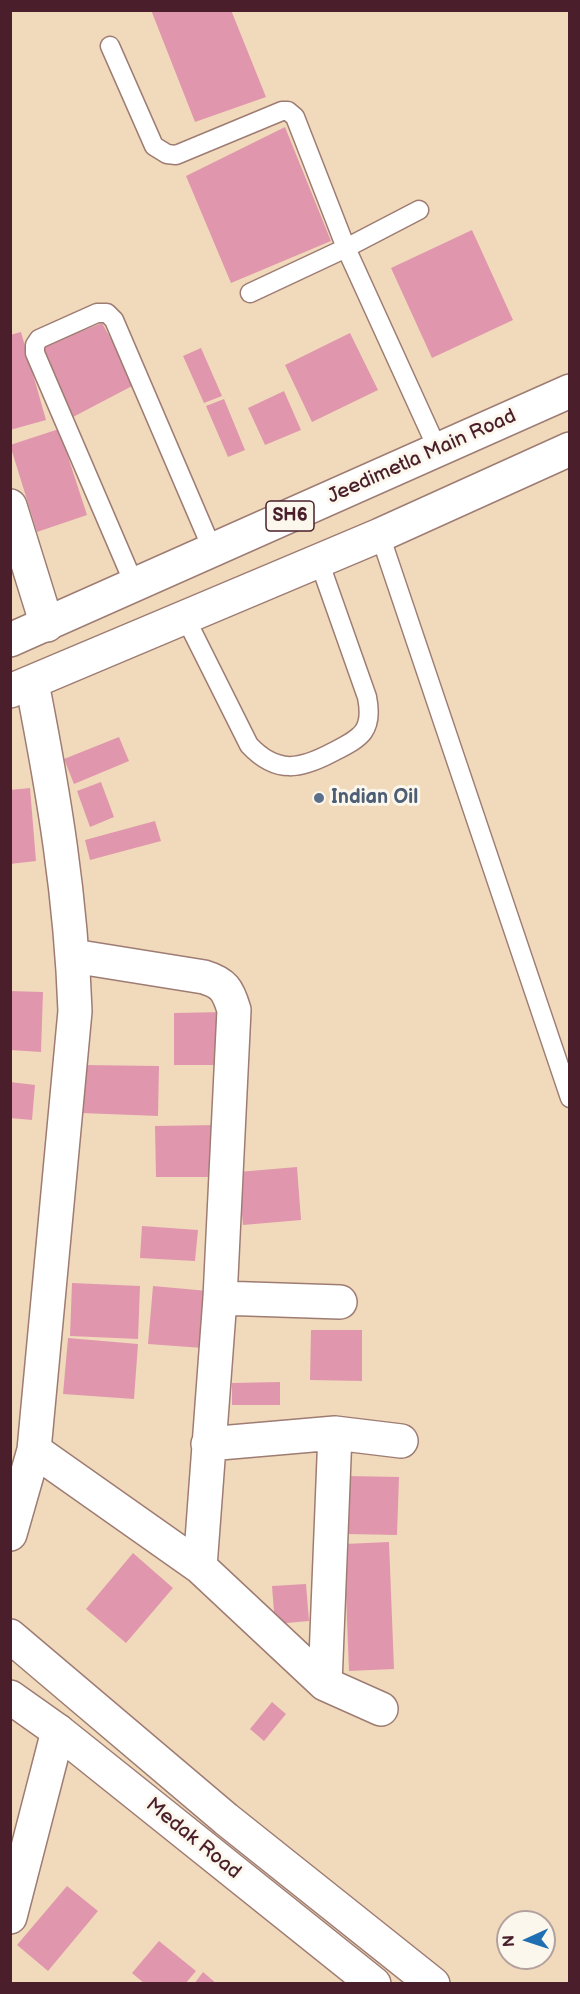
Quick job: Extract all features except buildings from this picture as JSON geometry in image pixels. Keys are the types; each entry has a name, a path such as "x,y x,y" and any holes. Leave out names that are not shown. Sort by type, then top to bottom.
{"street":[{"name":"Jeedimetla Main Road","path":"10,640 570,391"},
{"path":"10,1534 34,1450 75,1011 73,956 63,851 21,687 380,535 570,449"},
{"path":"10,506 47,625"},
{"path":"73,956 204,977 220,982 228,991 234,1010 220,1298 200,1567"},
{"path":"220,1298 340,1302"},
{"path":"208,1444 335,1433 401,1440"},
{"path":"325,1684 335,1433"},
{"path":"34,1450 200,1567 325,1684 381,1709"},
{"path":"10,1636 226,1819 434,1983"},
{"path":"11,1697 42,1664"},
{"name":"Medak Road","path":"11,1697 58,1731 374,1983"},
{"path":"10,1917 58,1731"}],"lane":[{"path":"110,46 154,146 167,154 176,155 282,111 292,113 296,117 346,248 438,450"},
{"path":"250,293 346,248 419,210"},
{"path":"135,586 35,353 35,345 39,339 97,313 107,313 114,320 213,550"},
{"path":"380,535 570,1098"},
{"path":"185,617 249,745 260,757 276,764 291,767 307,765 360,738 368,724 370,712 367,697 319,561"}],"place":[{"name":"Indian Oil","path":"319,798"}]}
